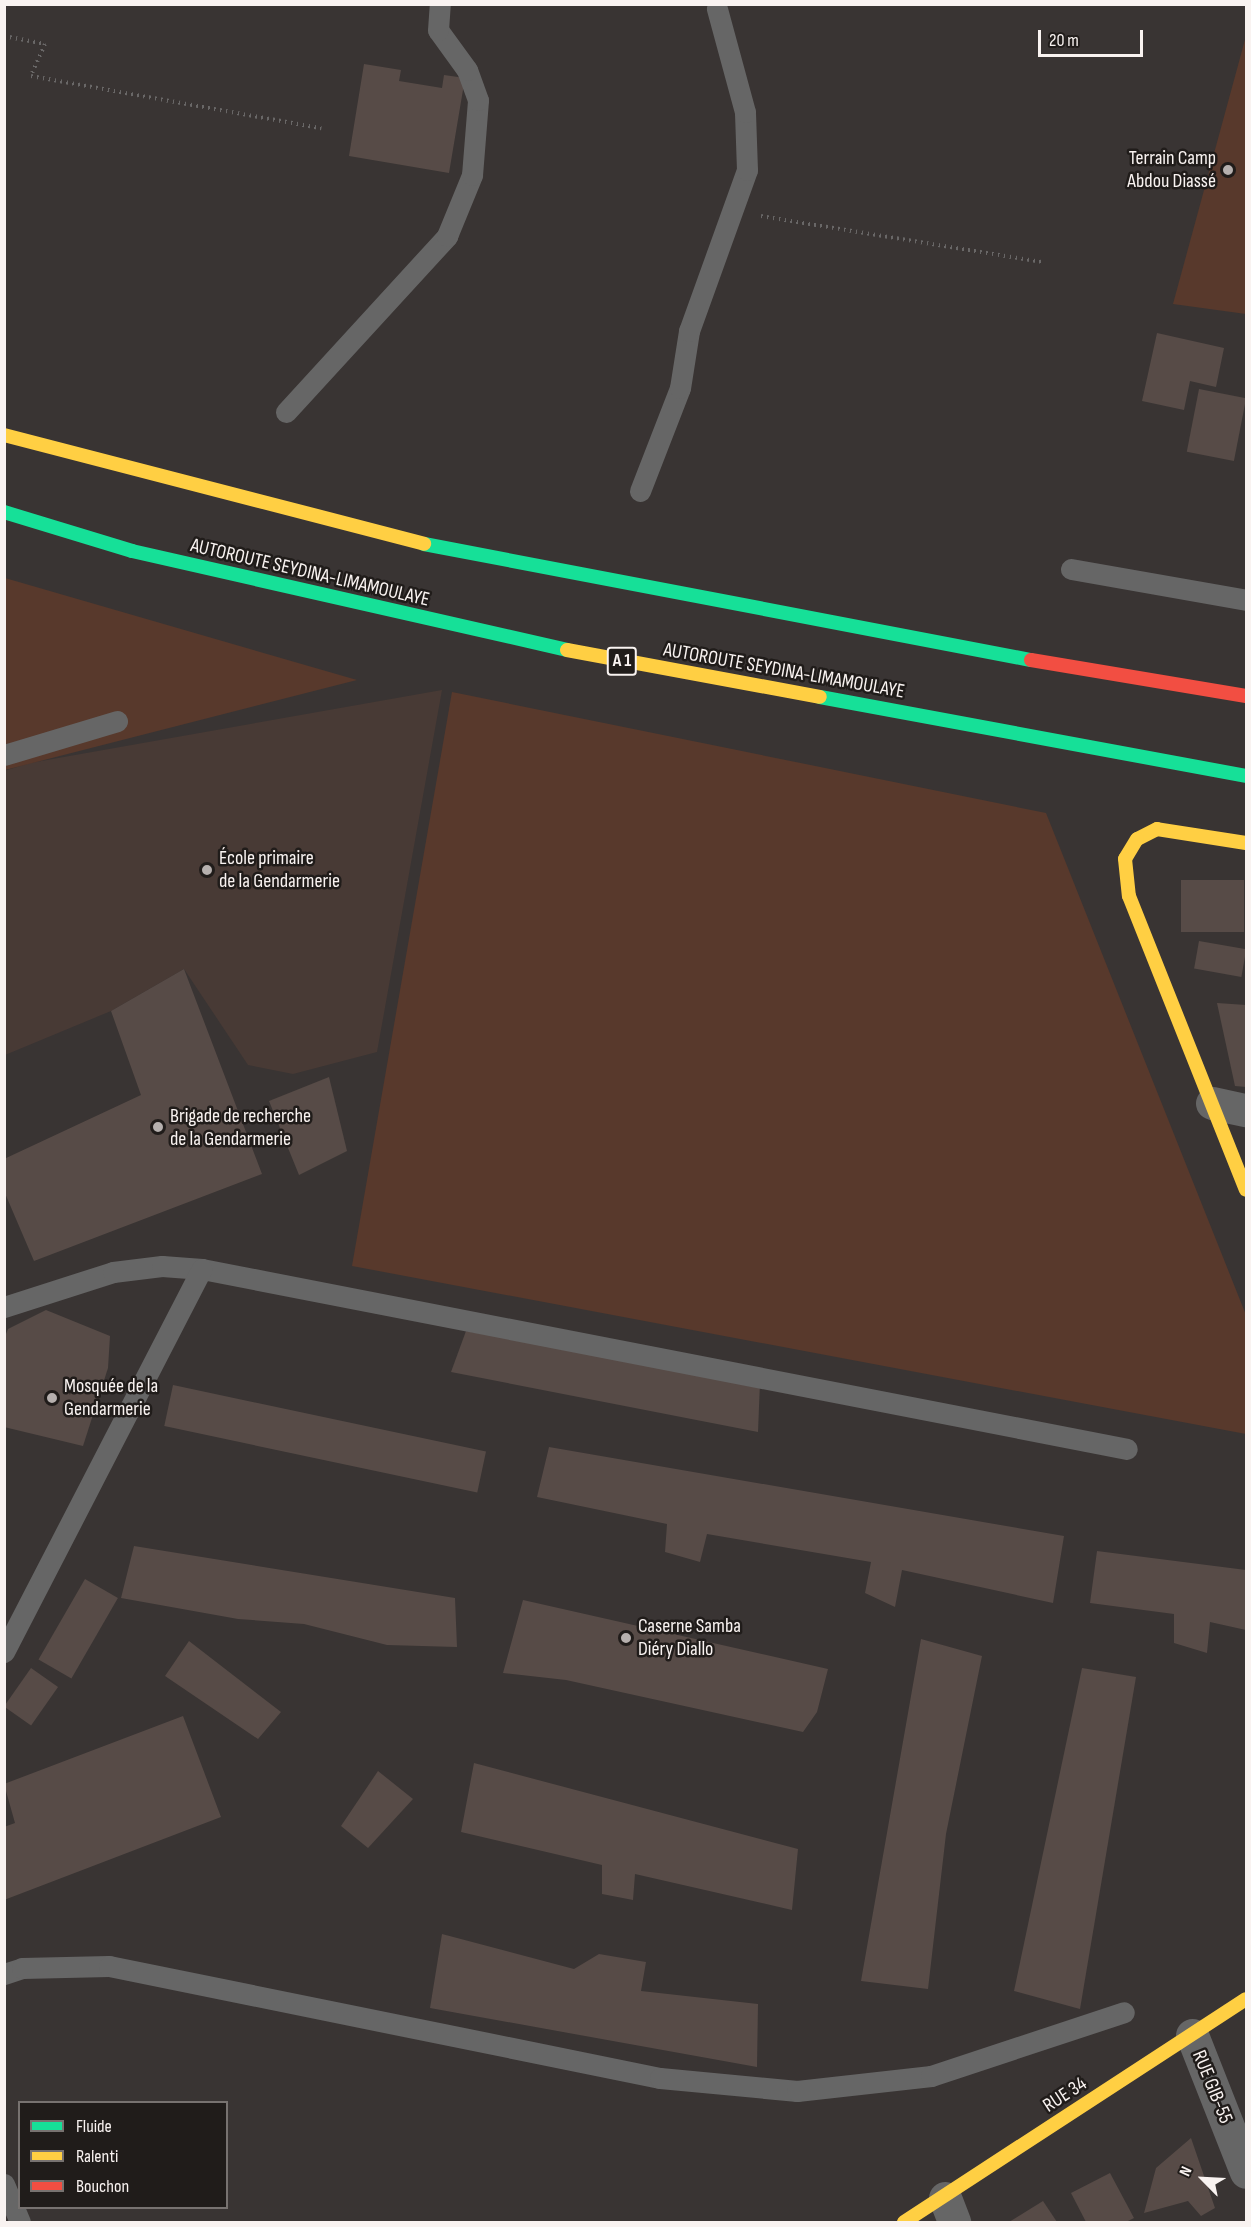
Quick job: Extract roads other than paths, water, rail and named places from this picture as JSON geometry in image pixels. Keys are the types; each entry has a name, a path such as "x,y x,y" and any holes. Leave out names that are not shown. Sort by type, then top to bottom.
{"main road":[{"path":"4,435 241,501 390,537 1053,664 1246,696"},
{"name":"AUTOROUTE SEYDINA-LIMAMOULAYE","path":"4,512 154,556 528,643 1246,776"},
{"path":"1246,843 1157,829 1137,839 1125,859 1129,896 1246,1190"},
{"name":"RUE 34","path":"904,2223 949,2210 1192,2035 1246,1999"}],"street":[{"path":"1212,1103 1246,1110"},
{"name":"RUE GIB-55","path":"1192,2035 1246,2172"}],"lane":[{"path":"286,412 447,236 472,175 478,100 467,70 438,30 440,4"},
{"path":"640,491 680,388 689,332 730,211 747,170 745,112 717,9"},
{"path":"1071,569 1246,600"},
{"path":"4,755 117,721"},
{"path":"4,1307 113,1272 162,1266 202,1269 1127,1449"},
{"path":"4,1652 202,1269"},
{"path":"4,1974 22,1968 109,1966 660,2078 798,2091 931,2076 1124,2012"},
{"path":"4,2184 20,2223"}],"place":[{"name":"Terrain Camp Abdou Diassé","path":"1228,170"},
{"name":"École primaire de la Gendarmerie","path":"207,870"},
{"name":"Brigade de recherche de la Gendarmerie","path":"158,1127"},
{"name":"Mosquée de la Gendarmerie","path":"52,1398"},
{"name":"Caserne Samba Diéry Diallo","path":"626,1638"}]}
